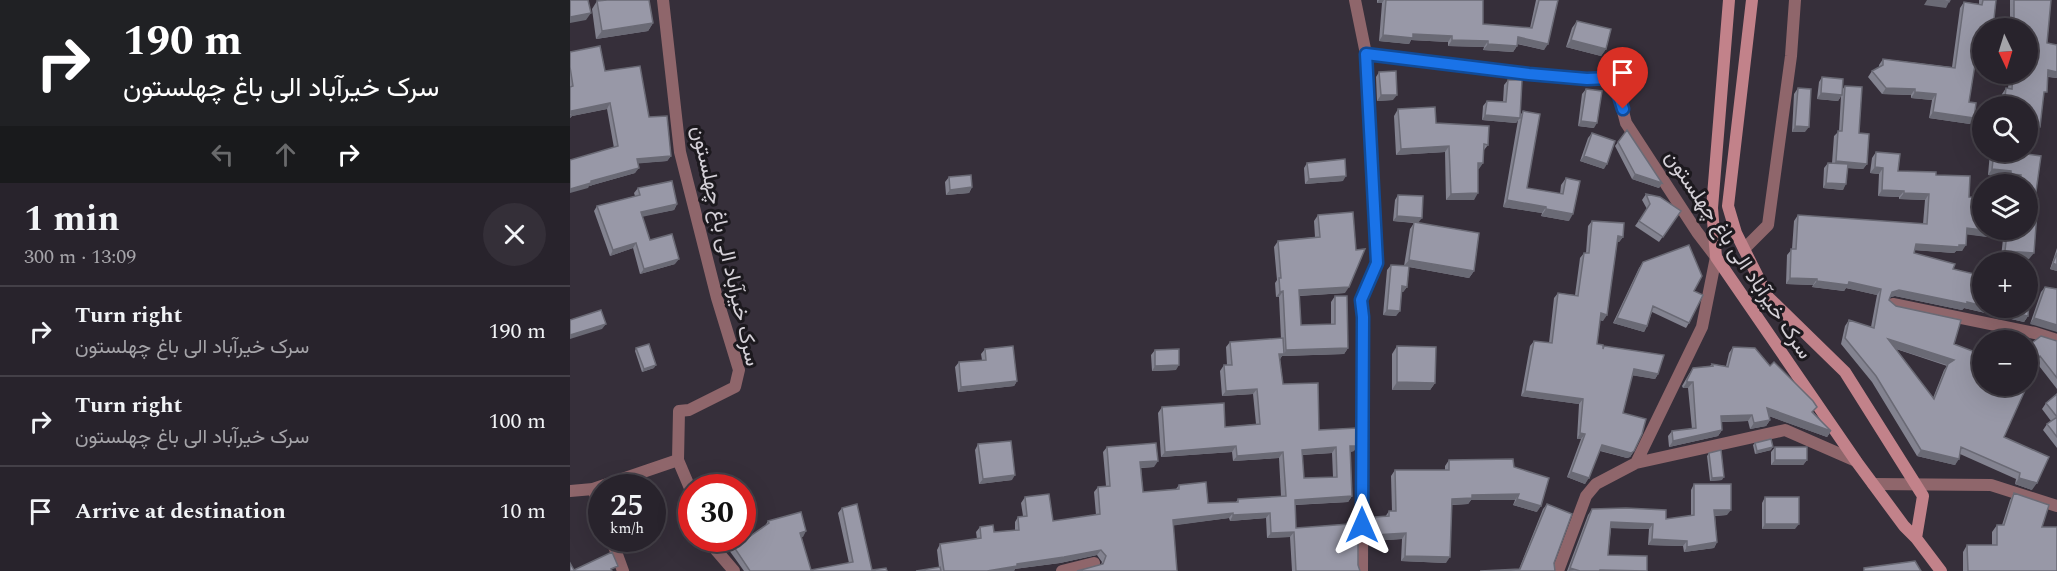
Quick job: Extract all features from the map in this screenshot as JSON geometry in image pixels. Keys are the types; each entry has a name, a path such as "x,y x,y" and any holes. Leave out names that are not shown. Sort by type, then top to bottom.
{"main road":[{"path":"1716,257 1712,208 1730,0"},
{"path":"1752,0 1728,206 1736,232 1768,297 1845,372 1923,496 1916,538"},
{"name":"سرک خیرآباد الی باغ چهلستون","path":"1716,257 1856,461 1941,571"}],"street":[{"name":"سرک خیرآباد الی باغ چهلستون","path":"663,0 680,152 717,298 739,370 735,387 689,410 680,411 678,460"},
{"path":"1355,0 1366,54 1377,263 1361,300 1363,317 1362,571"},
{"path":"1744,249 1768,225 1771,215 1791,56 1795,0"},
{"name":"سرک خیرآباد الی باغ چهلستون","path":"1366,54 1529,74 1587,79 1609,78 1619,96 1626,123 1697,232 1716,257"},
{"path":"1636,464 1702,327 1716,257"},
{"path":"1893,304 2035,333 2057,340"},
{"path":"1558,571 1586,496 1596,484 1636,464 1785,430 1856,461"},
{"path":"637,474 678,460 684,474"},
{"path":"1873,484 1991,485 2057,506"},
{"path":"570,491 588,489"},
{"path":"616,552 623,571"},
{"path":"718,552 734,571"},
{"path":"1062,571 1094,563"}],"building":[{"path":"570,0 588,0 591,13 570,17"},
{"path":"649,0 653,23 602,31 597,1"},
{"path":"1386,0 1483,0 1483,24 1532,28 1539,0 1558,0 1548,44 1518,37 1517,46 1488,44 1488,41 1452,40 1452,36 1413,34 1413,38 1383,35"},
{"path":"1983,0 1996,0 1994,18 1972,18 1972,83 1969,102 1972,102 1972,118 1933,112 1936,94 1915,92 1915,89 1886,88 1872,71 1883,65 1883,59 1955,68 1964,2 1982,5"},
{"path":"2014,0 2051,0 2047,43 2057,45 2057,72 2048,70 2047,92 2044,92 2040,127 2038,127 2038,96 2005,96 2006,88 2012,89 2012,84 2038,84 2038,18 2014,18"},
{"path":"1577,21 1611,29 1606,49 1571,40"},
{"path":"600,46 605,71 640,66 649,117 667,116 671,156 637,159 639,168 570,189 570,160 618,146 610,103 571,111 570,116 570,87 573,86 570,52"},
{"path":"1396,71 1397,95 1381,95 1379,72"},
{"path":"1822,77 1843,79 1842,95 1821,93"},
{"path":"1508,80 1522,80 1520,118 1485,115 1487,101 1506,102"},
{"path":"1845,86 1862,87 1859,133 1869,134 1867,164 1836,161 1838,131 1842,131"},
{"path":"1798,88 1811,89 1809,127 1795,126"},
{"path":"1586,89 1602,91 1597,123 1581,121"},
{"path":"1435,107 1436,123 1489,126 1488,145 1484,144 1483,163 1478,163 1478,193 1451,194 1449,146 1401,149 1398,109"},
{"path":"1523,111 1540,114 1527,188 1563,194 1566,178 1580,181 1573,214 1507,200"},
{"path":"1627,130 1662,183 1635,174 1618,142"},
{"path":"1592,133 1615,141 1607,164 1584,156"},
{"path":"1876,152 1900,154 1898,171 1970,176 1972,229 1967,228 1966,245 1959,245 1959,247 1916,244 1914,253 1955,264 1953,269 1972,273 1972,303 1899,290 1892,292 1889,300 1896,306 1961,320 1954,344 1972,351 1972,396 2022,396 2004,437 2049,457 2037,483 2019,478 2020,473 1961,447 1959,459 1921,450 1876,376 1845,338 1849,320 1874,328 1881,289 1849,282 1848,285 1817,281 1817,279 1790,278 1791,249 1796,249 1798,215 1927,224 1929,194 1882,190 1883,168 1875,167","holes":["1888,339 1954,360 1948,364 1934,399"]},
{"path":"2038,156 2041,156 2038,178 2038,174 2011,174 2011,171 1992,169 1993,162 2038,162"},
{"path":"1345,159 1346,176 1309,179 1307,163"},
{"path":"1828,163 1848,164 1846,184 1826,183"},
{"path":"971,175 972,187 950,190 949,177"},
{"path":"672,181 677,204 641,212 650,240 672,234 679,259 644,269 636,243 613,250 597,206 640,195 638,188"},
{"path":"1646,194 1660,197 1681,211 1663,237 1639,221 1650,204"},
{"path":"1398,195 1423,196 1422,218 1397,216"},
{"path":"1353,212 1356,250 1365,249 1349,287 1299,290 1301,325 1335,324 1335,296 1347,296 1348,348 1286,350 1278,241 1320,237 1318,215"},
{"path":"1592,221 1624,223 1623,237 1618,236 1607,315 1601,313 1597,344 1603,345 1603,349 1604,346 1664,355 1658,374 1634,369 1623,413 1646,419 1634,451 1631,453 1602,445 1589,478 1571,472 1585,434 1580,433 1583,399 1525,391 1534,341 1552,343 1558,293 1578,296 1584,253 1589,253"},
{"path":"1414,222 1479,233 1474,271 1409,260"},
{"path":"2006,240 2035,240 2034,252 2005,251"},
{"path":"1689,245 1702,276 1694,291 1703,295 1689,323 1653,306 1647,326 1617,318 1643,262"},
{"path":"2057,253 2057,265 2053,263"},
{"path":"1391,265 1409,266 1407,287 1402,286 1400,311 1387,310"},
{"path":"2045,287 2057,289 2057,325 2034,318 2038,318 2038,307"},
{"path":"601,310 606,324 570,335 570,320"},
{"path":"2041,336 2057,341 2057,378 2040,356 2038,358 2038,338"},
{"path":"1283,338 1284,354 1279,354 1283,384 1318,383 1319,430 1357,428 1358,446 1350,446 1352,496 1295,500 1296,528 1349,524 1349,519 1358,518 1360,571 1296,571 1294,532 1271,533 1270,513 1233,515 1233,513 1173,520 1177,571 1077,571 1103,564 1106,556 1101,550 987,571 944,571 940,544 981,538 980,527 993,525 994,532 1019,530 1018,517 1027,516 1025,497 1049,494 1053,521 1100,514 1098,487 1110,486 1107,447 1156,443 1158,461 1140,462 1143,492 1179,489 1179,485 1206,482 1208,503 1286,496 1283,452 1237,456 1236,446 1165,452 1162,407 1224,403 1225,427 1260,424 1257,389 1226,391 1224,365 1232,365 1230,342","holes":["1336,447 1337,477 1304,478 1302,450"]},
{"path":"649,344 656,365 644,369 636,348"},
{"path":"1013,346 1017,381 961,387 959,362 986,360 985,349"},
{"path":"1397,346 1436,347 1435,383 1397,382"},
{"path":"1733,347 1755,348 1770,366 1774,362 1813,401 1817,407 1812,412 1831,431 1767,408 1770,420 1754,423 1752,415 1721,416 1722,430 1673,441 1672,431 1696,428 1693,382 1687,382 1693,368 1713,366 1712,364 1728,367"},
{"path":"1179,349 1179,365 1155,366 1155,350"},
{"path":"2057,394 2057,417 2046,403"},
{"path":"2057,417 2057,437 2047,424"},
{"path":"1771,439 1773,447 1757,451 1755,443"},
{"path":"1011,441 1015,475 983,479 978,444"},
{"path":"1775,447 1807,447 1807,460 1775,460"},
{"path":"1721,450 1724,477 1712,478 1709,453"},
{"path":"1513,459 1514,467 1549,478 1541,506 1517,499 1519,494 1472,495 1472,498 1452,499 1450,557 1405,556 1406,533 1374,535 1375,517 1389,516 1389,511 1396,511 1395,470 1449,470 1449,460"},
{"path":"1694,484 1731,484 1731,510 1714,510 1717,542 1687,547 1687,541 1652,539 1653,524 1611,522 1608,555 1647,556 1647,571 1580,571 1570,568 1592,509 1666,510 1666,519 1694,515"},
{"path":"2014,493 2049,505 2042,527 2057,527 2057,571 1968,571 1967,545 1997,545 1997,525 2004,525"},
{"path":"1765,497 1799,497 1799,524 1765,524"},
{"path":"857,504 872,570 886,568 887,571 750,571 737,552 756,552 756,532 769,523 768,521 801,512 806,531 800,533 811,570 853,562 842,508"},
{"path":"1547,504 1572,514 1554,563 1555,571 1480,571 1520,569"},
{"path":"612,552 618,566 611,569 612,571 570,571 570,563 574,570"},
{"path":"1915,561 1921,571 1864,571 1864,568"},
{"path":"940,567 941,571 916,571"}],"route":[{"path":"1362,525 1363,317 1361,300 1377,263 1366,54 1529,74 1587,79 1609,78 1623,109"}]}
